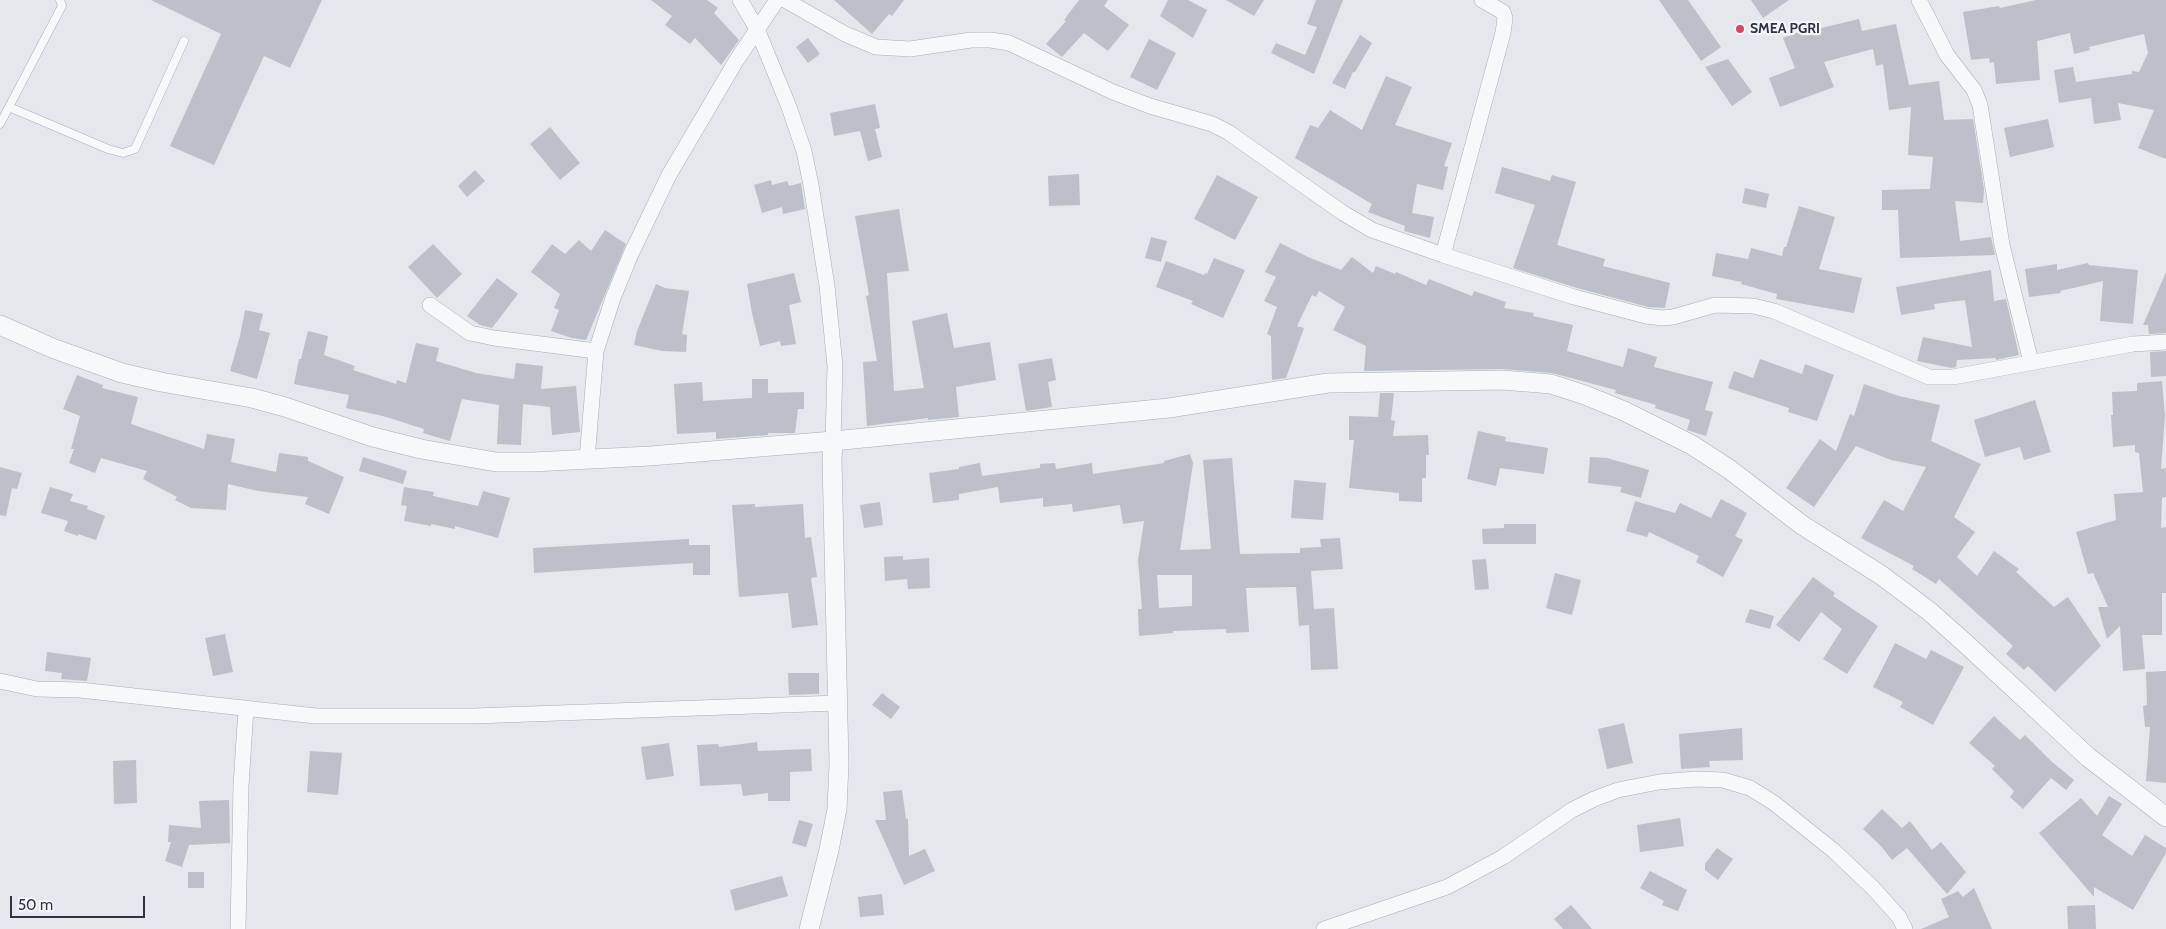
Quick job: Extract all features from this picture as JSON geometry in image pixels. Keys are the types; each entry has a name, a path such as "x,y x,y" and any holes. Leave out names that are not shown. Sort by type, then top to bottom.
{"street":[{"path":"740,0 758,29 804,151 816,212 827,286 835,366 832,459 839,764 837,809 829,850 809,929"},
{"path":"587,459 596,351 613,298 648,215 669,175 777,0"},
{"path":"785,0 845,34 876,47 910,49 971,40 991,40 1009,43 1113,92 1220,128 1343,213 1372,230 1574,298 1646,316 1673,317 1715,305 1753,306 1774,311 1929,378 1953,377 2133,344 2166,342"},
{"path":"1443,255 1503,33 1505,18 1503,12 1482,0"},
{"path":"1919,0 1947,54 1971,85 1980,105 2002,245 2030,362"},
{"path":"430,305 470,333 494,338 596,351"},
{"path":"0,326 60,351 122,372 161,382 252,398 285,407 373,437 421,449 496,462 742,450 1143,411 1328,383 1502,380 1551,384 1624,411 1692,445 1729,469 1802,525 1881,575 1929,611 2088,756 2166,817"},
{"path":"0,681 37,689 80,690 316,716 391,718 838,704"},
{"path":"238,929 241,786 246,708"},
{"path":"1324,929 1447,887 1503,857 1572,810 1594,799 1618,790 1659,782 1696,779 1723,780 1750,788 1774,803 1834,851 1873,888 1898,917 1905,929"}],"lane":[{"path":"0,124 62,6 60,0"},
{"path":"9,107 123,153 135,149 184,41"}],"building":[{"path":"151,0 322,0 290,68 264,56 214,165 170,146 221,34"},
{"path":"651,0 707,0 718,8 714,13 739,40 721,65 695,38 690,44 665,25 672,16"},
{"path":"834,0 904,0 892,16 889,14 872,34"},
{"path":"1079,0 1108,0 1104,6 1129,25 1108,51 1084,33 1062,57 1046,44 1066,21 1064,20"},
{"path":"1168,0 1188,0 1207,10 1193,38 1160,16"},
{"path":"1226,0 1264,0 1254,16"},
{"path":"1316,0 1343,0 1314,74 1271,53 1276,43 1305,55 1317,27 1307,24"},
{"path":"1659,0 1688,0 1721,47 1701,61"},
{"path":"1751,0 1789,0 1763,18"},
{"path":"2036,0 2166,0 2166,159 2138,148 2154,110 2118,103 2121,120 2094,124 2091,98 2059,103 2054,70 2073,67 2076,82 2132,74 2132,71 2139,72 2148,53 2144,34 2089,47 2090,50 2074,54 2070,33 2037,41 2040,80 1996,84 1994,62 1990,63 1989,58 1971,60 1963,12 1999,6 2000,8"},
{"path":"1859,19 1862,31 1896,24 1909,85 1939,81 1944,120 1973,119 1984,189 1983,203 1955,201 1960,241 1991,237 1995,255 1900,258 1898,210 1882,210 1882,190 1930,189 1933,157 1908,155 1911,107 1889,110 1883,64 1876,66 1873,49 1824,62 1834,87 1780,107 1769,78 1795,68 1783,38 1812,27 1813,30"},
{"path":"1360,35 1372,43 1355,72 1353,72 1345,89 1332,83"},
{"path":"808,38 820,54 808,63 796,47"},
{"path":"1149,39 1176,53 1157,90 1130,77"},
{"path":"1728,59 1752,92 1732,106 1705,67"},
{"path":"1386,76 1412,87 1395,125 1452,143 1444,166 1448,167 1443,190 1417,184 1412,213 1434,217 1430,238 1404,231 1405,226 1368,212 1372,204 1295,158 1310,125 1318,128 1330,110 1362,130"},
{"path":"875,104 880,128 875,129 882,157 868,161 860,131 834,136 830,113"},
{"path":"2048,119 2054,147 2010,157 2004,128"},
{"path":"550,127 580,163 560,180 530,144"},
{"path":"1502,167 1550,181 1552,175 1576,182 1557,245 1605,259 1603,266 1670,283 1665,308 1648,307 1513,268 1535,205 1495,193"},
{"path":"475,170 485,181 467,197 458,186"},
{"path":"1079,174 1080,205 1049,206 1048,176"},
{"path":"1217,175 1258,197 1235,240 1194,219"},
{"path":"771,180 772,185 787,181 789,186 801,183 805,209 783,214 782,207 762,213 754,185"},
{"path":"1745,188 1769,194 1766,208 1742,203"},
{"path":"1799,206 1835,217 1819,269 1862,278 1854,313 1776,299 1777,294 1741,284 1742,282 1712,276 1716,253 1748,259 1751,248 1782,256"},
{"path":"899,209 909,271 887,273 894,391 924,388 912,321 947,313 954,348 990,342 996,380 956,387 959,417 928,420 928,418 867,426 863,362 877,361 866,296 869,295 855,216"},
{"path":"605,230 626,244 586,340 572,338 551,331 559,310 554,308 560,294 531,272 552,244 565,254 579,240 591,251"},
{"path":"1151,237 1167,241 1161,262 1145,258"},
{"path":"1280,243 1341,270 1352,257 1373,273 1376,266 1426,285 1429,279 1472,296 1474,291 1506,302 1504,308 1534,313 1533,316 1573,325 1567,351 1623,367 1628,348 1657,357 1654,367 1713,382 1705,410 1713,412 1706,436 1687,430 1690,420 1655,408 1656,405 1615,393 1616,390 1552,373 1502,369 1364,371 1366,346 1333,330 1345,307 1319,291 1316,297 1312,295 1297,326 1304,328 1286,378 1272,380 1271,336 1267,334 1277,307 1264,301 1276,277 1265,272"},
{"path":"433,244 462,274 437,298 408,267"},
{"path":"1214,258 1245,270 1223,318 1191,304 1193,301 1156,287 1166,261 1204,275 1205,273 1207,274"},
{"path":"2088,263 2089,265 2138,270 2133,324 2100,321 2103,281 2060,291 2061,293 2029,297 2025,269 2057,264 2057,270"},
{"path":"1991,270 1994,301 2006,299 2019,355 1996,360 1996,358 1957,360 1956,367 1952,368 1917,361 1923,337 1972,347 1965,300 1934,304 1935,309 1901,315 1896,287"},
{"path":"2166,272 2166,333 2149,334 2148,325 2143,325"},
{"path":"794,273 801,302 789,305 796,344 781,346 780,341 760,346 747,284"},
{"path":"497,278 518,294 492,328 480,325 467,316"},
{"path":"656,284 665,288 689,291 682,334 687,335 686,352 662,351 634,345 637,331"},
{"path":"245,310 263,314 259,330 270,333 257,379 230,371"},
{"path":"308,331 328,336 324,355 355,366 353,370 396,384 397,380 406,383 416,343 439,348 436,361 476,373 514,379 516,363 543,366 541,389 576,386 580,432 552,435 550,407 523,404 521,445 497,444 499,405 462,399 450,441 423,433 424,429 383,416 346,408 349,395 294,384 299,359 301,359"},
{"path":"2166,351 2166,376 2151,377 2150,352"},
{"path":"1052,358 1056,380 1048,382 1052,407 1026,411 1018,364"},
{"path":"1760,359 1802,374 1805,364 1834,375 1817,421 1788,412 1789,408 1728,388 1734,371 1753,378"},
{"path":"77,375 103,385 102,388 138,397 131,424 204,449 207,434 235,439 231,462 276,472 279,453 308,457 308,461 344,477 329,514 305,504 308,497 258,491 228,484 226,510 191,508 175,500 177,497 143,479 147,471 101,458 95,473 69,463 74,449 71,449 80,416 63,409"},
{"path":"752,379 768,379 768,393 804,392 804,409 798,409 795,433 768,433 768,435 716,439 716,432 677,434 674,384 702,382 703,401 752,398"},
{"path":"2162,381 2165,416 2161,469 2166,468 2166,497 2162,498 2161,528 2166,527 2166,593 2162,593 2162,635 2142,635 2145,669 2123,671 2120,626 2107,639 2098,607 2108,607 2093,573 2088,574 2076,532 2116,520 2114,494 2143,492 2139,453 2135,452 2135,445 2113,447 2112,392 2137,391 2137,383"},
{"path":"1864,384 1899,396 1940,405 1931,441 1981,464 1954,517 1975,532 1957,557 1977,576 1994,551 2019,569 2016,572 2054,607 2068,597 2101,646 2055,692 2028,666 2024,670 2006,654 2013,646 1939,579 1936,584 1912,569 1914,566 1861,538 1884,500 1903,511 1926,467 1891,460 1856,446 1814,507 1786,488 1820,439 1836,451 1850,414 1854,416"},
{"path":"1380,393 1394,393 1391,420 1395,421 1393,436 1428,435 1429,455 1426,455 1426,478 1422,478 1422,502 1399,501 1399,493 1349,488 1354,440 1349,440 1349,416 1378,417"},
{"path":"2035,400 2051,452 2024,460 2020,447 1985,457 1974,420"},
{"path":"1478,431 1506,437 1505,441 1548,448 1544,474 1500,468 1496,486 1467,479"},
{"path":"1190,454 1193,463 1180,550 1211,549 1203,460 1232,458 1240,554 1300,553 1300,548 1321,547 1320,539 1340,538 1343,569 1311,571 1314,609 1334,608 1338,669 1311,670 1309,625 1299,626 1296,587 1246,588 1249,632 1226,633 1226,629 1173,631 1173,633 1139,636 1138,609 1142,609 1138,560 1144,521 1123,524 1120,505 1073,512 1072,504 1043,507 1043,498 1000,503 998,487 959,494 959,500 933,503 929,473 959,469 959,467 980,463 982,476 1040,468 1040,464 1055,463 1056,469 1092,463 1093,474 1164,463 1164,461","holes":["1157,575 1192,575 1192,606 1159,608"]},
{"path":"363,457 407,471 403,484 359,471"},
{"path":"1590,457 1607,458 1649,470 1641,498 1620,492 1622,487 1588,483"},
{"path":"0,467 22,473 17,489 12,488 6,516 0,515"},
{"path":"1294,480 1326,483 1323,520 1291,518"},
{"path":"50,487 73,494 70,501 88,506 87,509 105,516 96,540 64,531 68,521 41,513"},
{"path":"404,487 434,492 433,496 478,506 483,491 510,498 498,538 455,526 455,529 404,521 407,506 401,505"},
{"path":"1721,499 1747,513 1735,536 1743,540 1723,577 1696,562 1699,556 1649,532 1647,537 1626,531 1635,501 1675,513 1680,503 1711,518"},
{"path":"880,502 883,525 864,528 860,505"},
{"path":"755,504 755,507 803,504 805,538 811,537 817,577 811,578 818,625 792,628 788,593 739,597 732,505"},
{"path":"1504,524 1536,524 1536,544 1483,544 1482,529 1504,528"},
{"path":"689,539 689,545 710,545 710,575 693,575 693,563 534,573 533,548"},
{"path":"903,556 903,560 929,558 930,588 908,589 907,579 885,581 884,557"},
{"path":"1486,559 1489,589 1475,590 1472,560"},
{"path":"1555,573 1581,580 1572,615 1546,608"},
{"path":"1813,577 1835,593 1833,596 1878,626 1847,674 1823,659 1842,629 1821,612 1799,642 1776,625"},
{"path":"1750,609 1774,616 1770,629 1745,622"},
{"path":"225,634 233,672 213,676 205,638"},
{"path":"1895,643 1926,659 1931,650 1964,667 1933,725 1900,707 1903,702 1873,687"},
{"path":"47,652 91,658 87,681 61,679 62,673 45,671"},
{"path":"2166,671 2166,783 2146,781 2150,727 2145,727 2143,706 2147,705 2146,672"},
{"path":"788,673 819,673 819,694 789,695"},
{"path":"882,693 900,707 891,719 872,705"},
{"path":"1994,716 2020,740 2025,735 2051,761 2074,780 2066,790 2051,778 2023,809 2010,797 2014,791 1992,769 1995,766 1969,743"},
{"path":"1624,723 1633,763 1607,769 1598,729"},
{"path":"1742,728 1743,760 1709,761 1710,767 1681,769 1679,734"},
{"path":"757,742 758,751 811,749 812,771 790,772 790,801 768,801 768,793 743,796 741,784 700,786 697,745 718,744 719,747"},
{"path":"669,743 674,776 646,780 641,747"},
{"path":"310,751 342,753 338,795 307,792"},
{"path":"136,760 137,803 114,804 113,761"},
{"path":"902,790 906,819 908,819 909,856 925,849 935,871 904,885 875,820 886,820 883,792"},
{"path":"2109,796 2122,804 2102,835 2132,856 2145,835 2166,848 2166,853 2133,910 2094,887 2094,897 2039,833 2081,798 2097,816"},
{"path":"229,800 230,843 189,845 182,867 165,861 171,842 168,842 169,825 201,828 199,801"},
{"path":"1882,809 1902,828 1910,821 1932,850 1941,842 1966,872 1947,894 1907,848 1892,860 1881,846 1863,829"},
{"path":"1680,818 1684,846 1640,852 1637,825"},
{"path":"799,820 813,824 806,847 792,843"},
{"path":"1717,848 1733,859 1718,880 1705,870 1705,864"},
{"path":"1650,871 1687,890 1678,911 1662,905 1664,901 1640,888"},
{"path":"188,872 204,872 204,888 188,888"},
{"path":"782,876 788,896 735,911 730,890"},
{"path":"1974,888 1992,929 1921,929 1949,917 1941,899 1958,891 1963,897"},
{"path":"882,894 884,915 860,917 858,897"},
{"path":"1571,905 1592,929 1563,929 1554,919"},
{"path":"2095,905 2096,929 2068,929 2067,906"}],"place":[{"name":"SMEA PGRI","path":"1740,29"}]}
